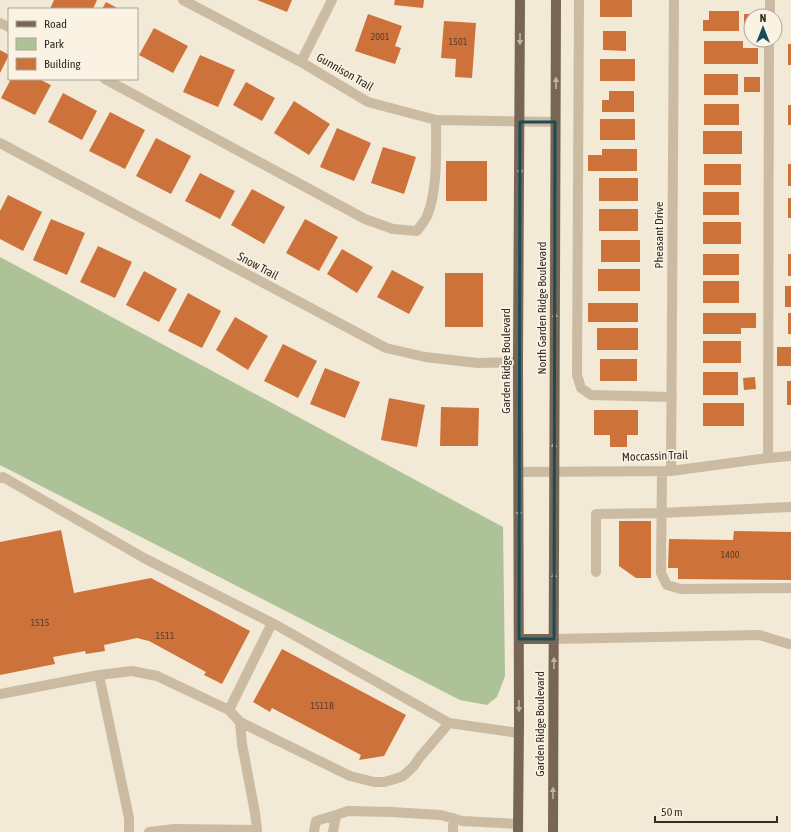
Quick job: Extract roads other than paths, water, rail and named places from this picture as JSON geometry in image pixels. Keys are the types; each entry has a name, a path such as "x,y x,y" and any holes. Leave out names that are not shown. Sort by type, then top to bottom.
{"main road":[{"name":"Garden Ridge Boulevard","path":"519,733 518,362 520,0"},
{"name":"North Garden Ridge Boulevard","path":"554,617 556,0"},
{"name":"Garden Ridge Boulevard","path":"553,832 554,617"},
{"path":"519,638 554,639"},
{"path":"518,828 519,733"}],"street":[{"name":"Gunnison Trail","path":"183,0 301,62 368,102 436,120 556,122"},
{"path":"301,62 332,0"},
{"path":"579,0 577,375 581,388 591,395 672,397"},
{"name":"Pheasant Drive","path":"674,0 672,397 661,513 661,573 667,585 681,589 791,588"},
{"path":"768,458 770,48"},
{"path":"107,80 365,219 393,229 417,231 427,217 432,198 436,157 436,120"},
{"name":"Snow Trail","path":"0,142 386,348 426,357 478,363 518,362"},
{"name":"Moccassin Trail","path":"519,472 666,471 791,456"},
{"path":"0,478 3,477 144,558 272,623 449,723 519,733"},
{"path":"596,572 596,514 661,513 791,506"},
{"path":"229,710 272,623"},
{"path":"554,639 758,635 789,644"},
{"path":"0,694 99,675 132,671 157,676 229,710 240,722 350,776 374,782 384,782 403,776 413,767 449,723"},
{"path":"99,675 129,818 129,832"},
{"path":"149,832 174,829 257,830 242,744 240,722"},
{"path":"314,832 316,821 348,811 441,815 462,821 518,828"},
{"path":"333,832 336,815"},
{"path":"453,818 453,832"}]}
